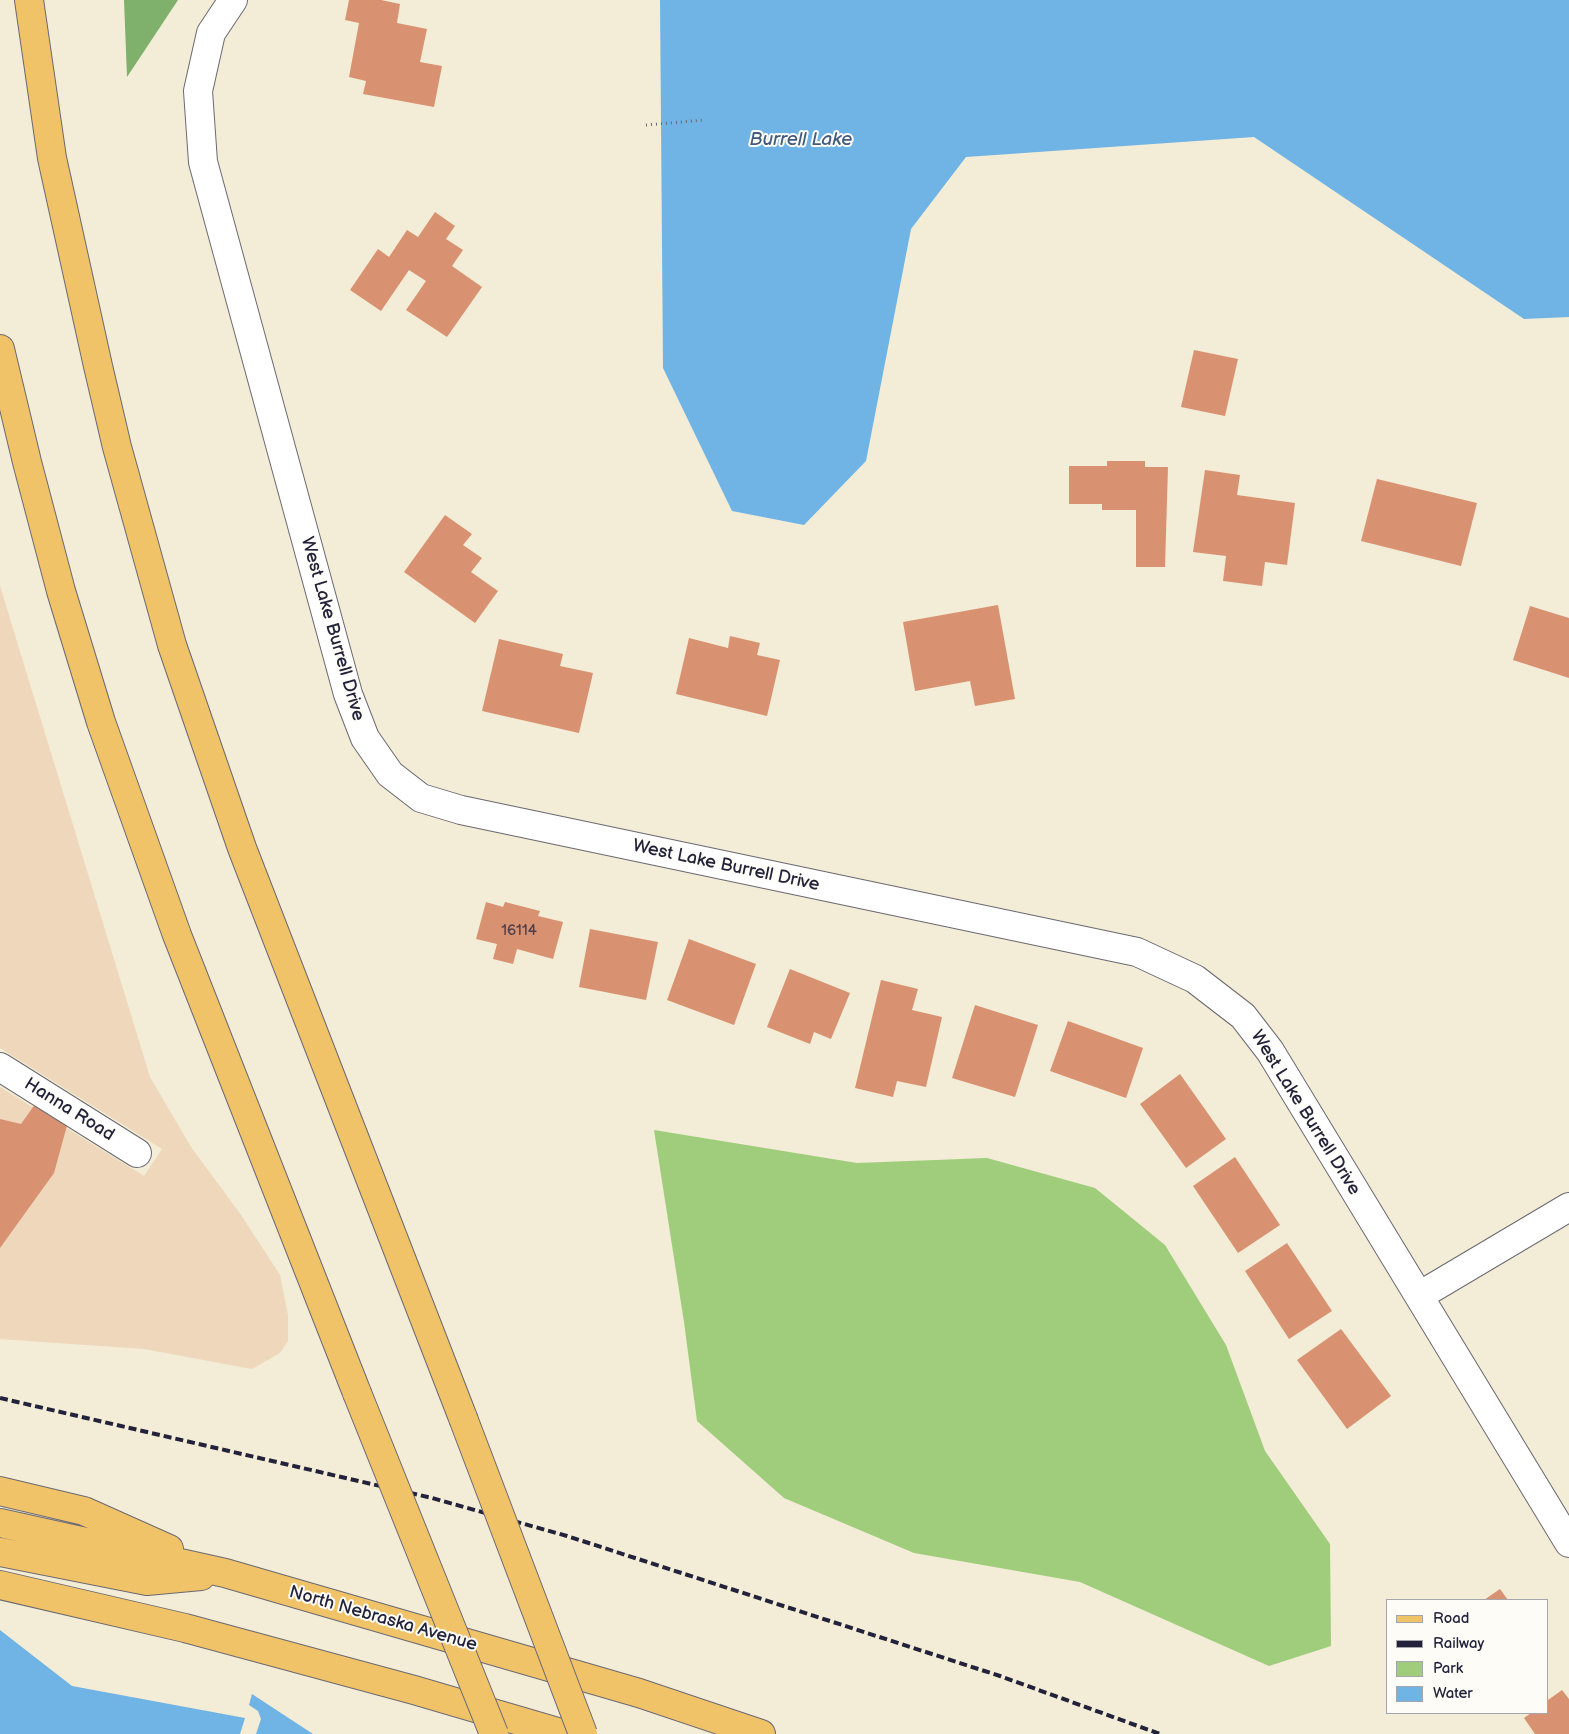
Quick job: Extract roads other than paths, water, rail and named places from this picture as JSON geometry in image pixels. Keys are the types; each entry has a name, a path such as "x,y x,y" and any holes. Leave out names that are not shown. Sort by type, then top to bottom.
{"main road":[{"path":"30,0 52,158 121,465 172,645 242,848 463,1418 583,1734"},
{"path":"0,349 27,462 59,581 101,722 177,935 357,1393 494,1734"},
{"path":"0,1491 84,1511 225,1573"},
{"name":"North Nebraska Avenue","path":"0,1523 225,1573 639,1693 761,1734"},
{"path":"0,1552 147,1581 225,1573"},
{"path":"0,1585 186,1628 414,1690 564,1734"}],"street":[{"name":"West Lake Burrell Drive","path":"233,0 212,33 198,91 203,162 348,694 365,738 390,774 421,798 461,810 1136,952 1195,979 1243,1016 1270,1052 1569,1543"},
{"name":"Hanna Road","path":"0,1067 137,1153"},
{"path":"1419,1296 1569,1207"}],"water":[{"name":"Burrell Lake","path":"660,0 1569,0 1569,317 1524,319 1254,137 966,157 911,229 866,461 804,525 732,511 663,368"},
{"path":"0,1630 72,1686 245,1718 240,1734 0,1734"},
{"path":"252,1694 313,1734 256,1734 261,1719 258,1711 249,1705"}],"railway":[{"path":"0,1398 432,1498 567,1536 1000,1676 1160,1734"}]}
